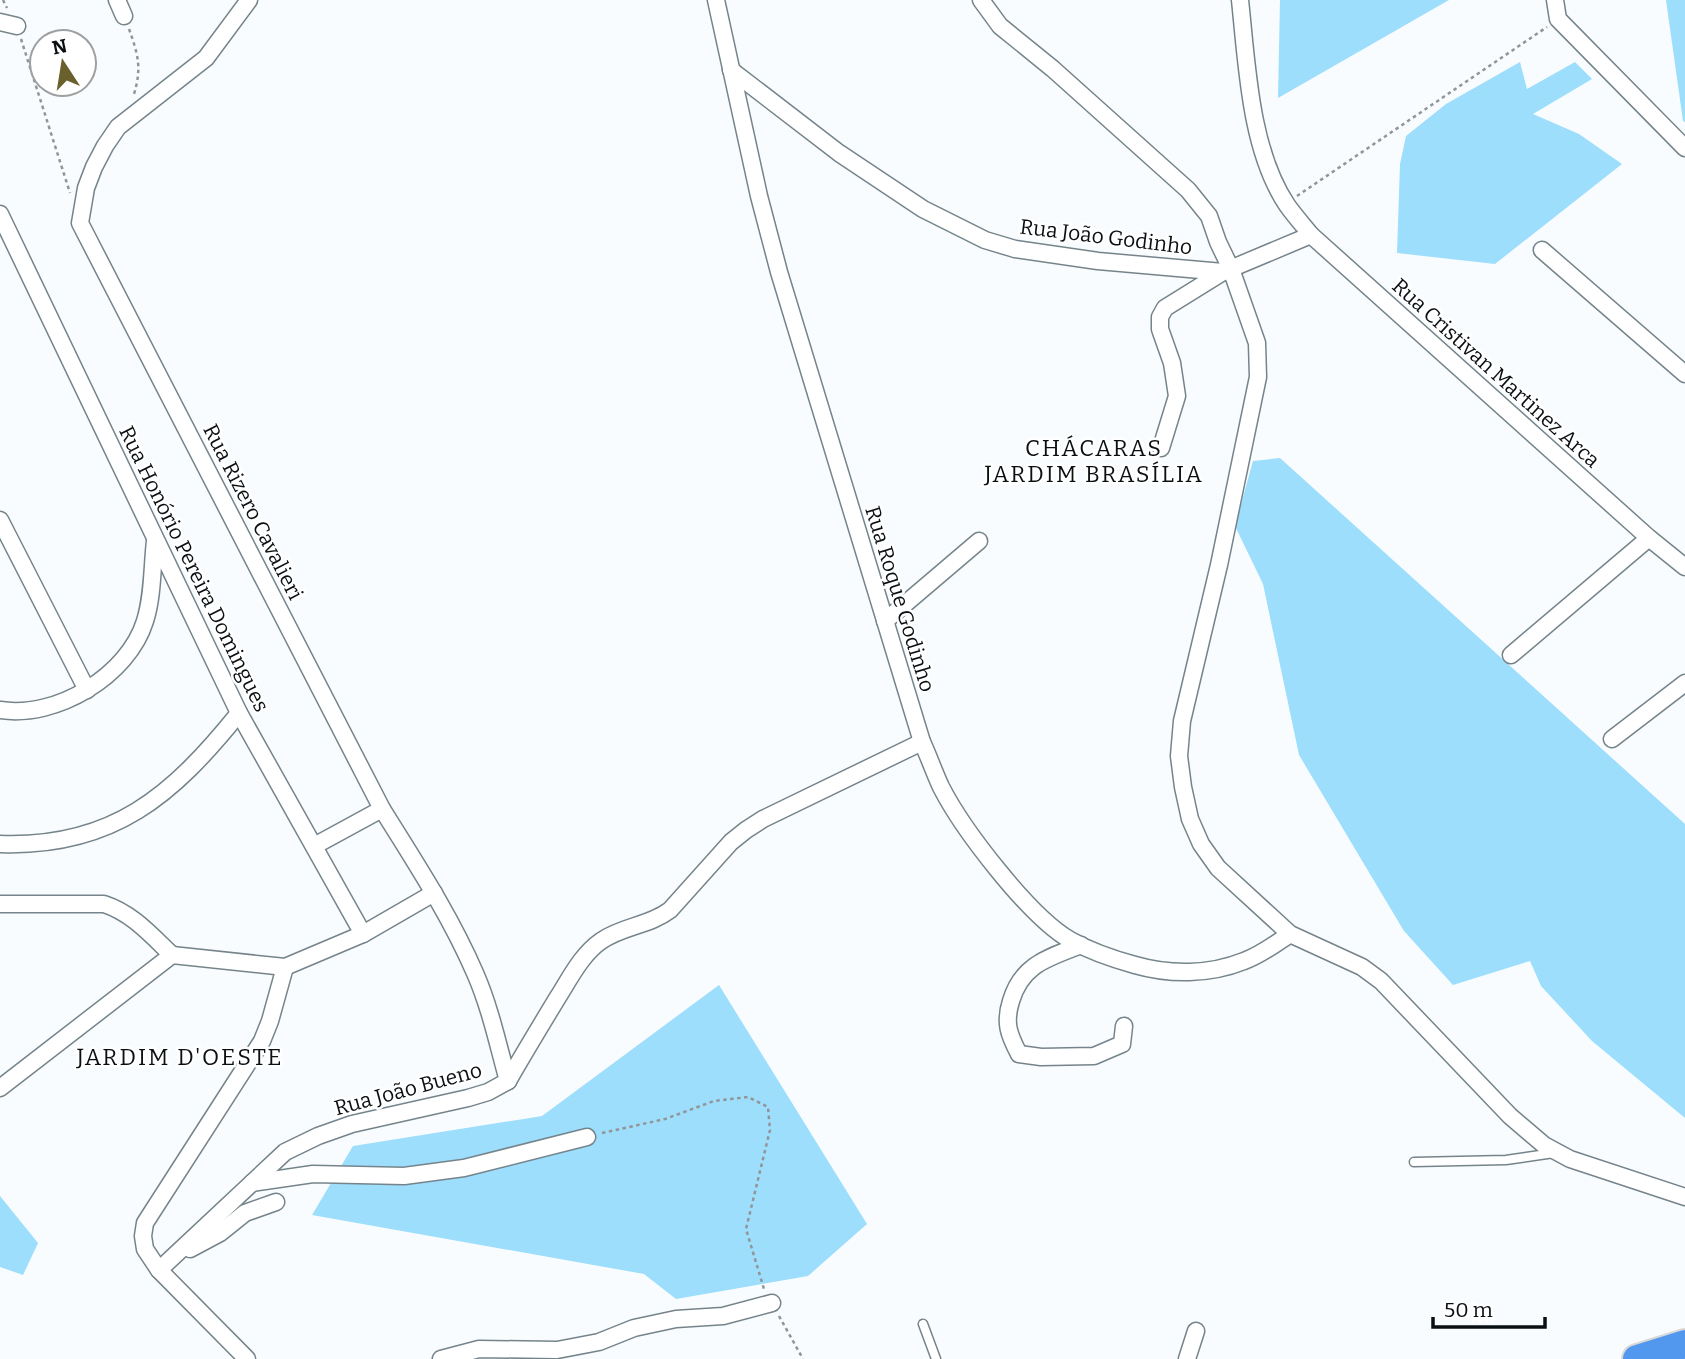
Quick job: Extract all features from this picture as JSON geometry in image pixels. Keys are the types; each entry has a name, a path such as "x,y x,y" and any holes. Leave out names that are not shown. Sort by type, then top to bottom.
{"highway":[{"path":"1637,1359 1685,1344"}],"street":[{"path":"117,0 124,16"},
{"path":"80,222 86,188 94,167 118,127 206,58 249,0"},
{"name":"Rua Roque Godinho","path":"716,0 759,196 779,272 922,743 940,786 971,834 1027,901 1054,927 1081,945 1116,960 1149,970 1200,972 1258,956 1290,934"},
{"path":"981,0 1000,26 1053,69 1188,190 1209,216 1227,271 1257,343 1258,377 1219,565 1185,709 1179,756 1182,787 1201,844 1218,868 1290,934 1362,967 1381,981 1528,1134 1557,1153 1685,1197"},
{"name":"Rua Cristivan Martinez Arca","path":"1240,0 1255,118 1264,158 1286,204 1311,235 1685,567"},
{"path":"1555,0 1558,19 1685,148"},
{"path":"0,22 17,26"},
{"name":"Rua João Godinho","path":"731,70 839,153 923,209 985,240 1015,249 1048,255 1227,271 1311,235"},
{"name":"Rua Honório Pereira Domingues","path":"0,215 239,713 363,934"},
{"name":"Rua Rizero Cavalieri","path":"80,222 382,808 434,893 475,974 508,1081"},
{"path":"1542,250 1685,374"},
{"path":"1161,448 1177,396 1176,379 1160,329 1160,317 1166,308 1227,271"},
{"path":"0,520 87,690"},
{"path":"1511,656 1650,538"},
{"path":"0,710 36,711 57,705 87,690 121,660 139,635 149,603 155,539"},
{"path":"885,621 979,541"},
{"path":"1612,739 1685,682"},
{"path":"0,844 83,836 124,819 150,803 193,768 239,713"},
{"path":"508,1081 572,975 601,940 659,918 670,910 731,842 763,819 922,743"},
{"path":"313,846 382,808"},
{"path":"0,904 104,904 120,909 132,917 172,955 285,967 363,934 434,893"},
{"path":"1081,945 1034,967 1016,983 1008,1011 1008,1034 1019,1054 1041,1057 1094,1056 1122,1044 1125,1026"},
{"path":"0,1088 172,955"},
{"path":"247,1359 159,1270 145,1249 143,1236 145,1223 262,1041 285,967"},
{"name":"Rua João Bueno","path":"159,1270 285,1152 352,1124 468,1098 488,1092 508,1081"},
{"path":"251,1184 313,1174 404,1176 452,1170 587,1137"},
{"path":"171,1259 220,1233 245,1213 276,1202"},
{"path":"441,1359 479,1349 557,1350 599,1342 634,1328 666,1321 723,1315 772,1303"},
{"path":"1187,1359 1196,1331"}],"lane":[{"path":"1414,1162 1506,1160 1557,1153"},
{"path":"923,1324 936,1359"}],"path":[{"path":"3,0 17,26 80,222"},
{"path":"118,127 128,111 139,71 137,52 124,16"},
{"path":"1286,204 1558,19"},
{"path":"587,1137 665,1119 714,1101 748,1097 768,1107 770,1130 746,1229 763,1287 803,1359"}],"shaded area":[{"path":"1280,0 1449,0 1278,98"},
{"path":"1666,0 1685,0 1685,122 1683,121"},
{"path":"1520,62 1527,89 1575,62 1592,79 1533,114 1579,134 1622,164 1495,264 1397,253 1400,164 1406,136 1446,104"},
{"path":"1280,458 1685,824 1685,1118 1592,1041 1541,986 1530,961 1453,985 1404,931 1299,755 1263,584 1235,526 1253,461"},
{"path":"719,985 867,1224 808,1276 676,1299 644,1274 312,1215 353,1146 542,1116"},
{"path":"0,1196 38,1243 23,1275 0,1267"}],"district":[{"name":"CHÁCARAS JARDIM BRASÍLIA","path":"1094,461"},
{"name":"JARDIM D'OESTE","path":"180,1057"}]}
